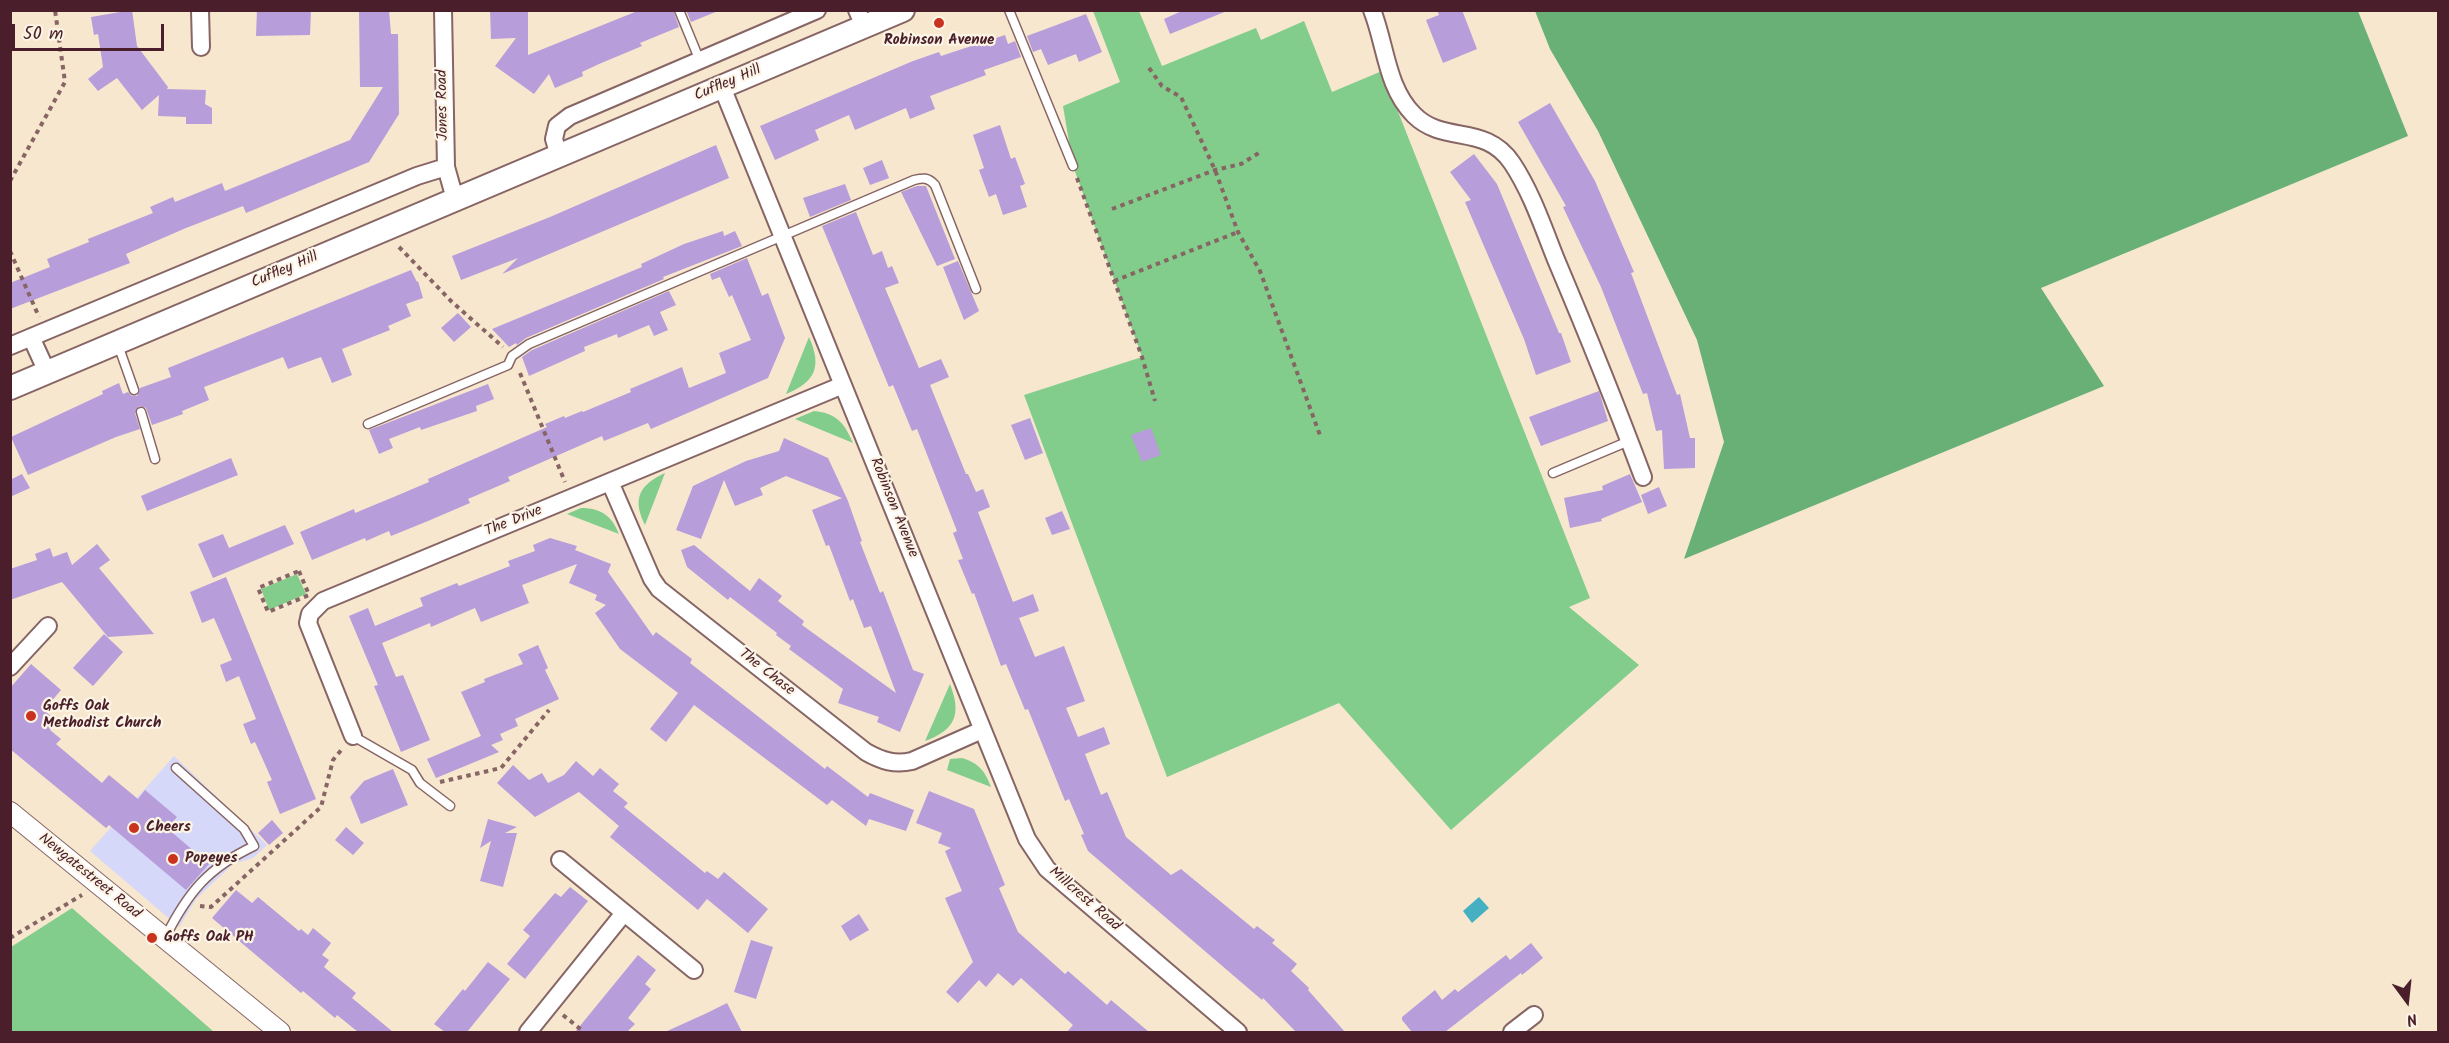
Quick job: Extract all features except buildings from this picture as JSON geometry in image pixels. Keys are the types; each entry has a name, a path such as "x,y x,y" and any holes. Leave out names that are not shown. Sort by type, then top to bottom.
{"main road":[{"name":"Cuffley Hill","path":"10,388 722,87 861,18 903,10"}],"street":[{"path":"200,10 201,46"},
{"name":"Jones Road","path":"443,10 446,168 455,199"},
{"path":"559,156 554,139 557,126 570,116 817,10"},
{"path":"1372,10 1380,29 1385,62 1400,96 1413,114 1427,126 1443,132 1487,140 1499,148 1512,164 1557,260 1606,378 1643,477"},
{"name":"Robinson Avenue","path":"722,87 982,730"},
{"path":"10,346 417,176 446,168"},
{"path":"38,334 47,372"},
{"name":"The Drive","path":"353,736 308,623 310,614 323,601 843,385"},
{"name":"The Chase","path":"610,482 652,579 660,589 866,752 881,760 902,764 982,730"},
{"path":"10,667 48,626"},
{"name":"Millcrest Road","path":"982,730 1027,839 1039,860 1238,1032"},
{"name":"Newgatestreet Road","path":"10,812 280,1032"},
{"path":"560,860 694,970"},
{"path":"528,1032 624,913"},
{"path":"1512,1032 1534,1015"}],"lane":[{"path":"679,10 700,61"},
{"path":"1009,10 1073,166"},
{"path":"368,424 508,365 512,356 529,344 914,180 924,178 935,184 976,289"},
{"path":"117,342 134,390"},
{"path":"141,412 155,459"},
{"path":"1553,473 1629,441"},
{"path":"353,736 412,770 420,783 450,806"},
{"path":"165,938 184,904 208,875 228,858 254,846 244,829 176,768"}],"path":[{"path":"10,181 65,82 55,10"},
{"path":"1149,68 1162,86 1181,97 1215,170 1238,232 1260,271 1321,438"},
{"path":"1112,208 1215,170 1241,164 1262,151"},
{"path":"1073,166 1142,357 1155,401"},
{"path":"1114,281 1238,232"},
{"path":"10,251 38,334"},
{"path":"299,571 309,595 268,612 258,588 299,571"},
{"path":"429,790 434,783 501,768 549,710"},
{"path":"184,904 211,907 321,807 333,760 353,736"},
{"path":"10,938 98,885"},
{"path":"551,1005 584,1032"}],"shaded area":[{"path":"174,756 267,845 253,858 233,864 196,899 179,927 90,851"}],"green space":[{"path":"1093,11 1139,11 1162,66 1256,28 1261,40 1304,21 1332,92 1382,71 1590,598 1569,607 1639,665 1451,830 1339,703 1167,777 1024,395 1142,357 1073,166 1063,106 1120,82"},
{"path":"1535,11 2358,11 2408,136 2041,288 2104,386 1684,559 1724,442 1697,340 1598,131 1550,49"},
{"path":"809,337 815,356 814,372 804,384 786,394"},
{"path":"814,411 829,414 839,421 847,430 853,443 795,419"},
{"path":"665,473 645,525 639,508 640,494 649,483"},
{"path":"581,508 605,514 613,522 619,534 567,514"},
{"path":"297,574 306,594 269,610 261,589"},
{"path":"950,684 955,704 953,720 943,732 925,741"},
{"path":"962,758 981,768 991,787 947,770 950,759"},
{"path":"72,908 214,1032 11,1032 11,947"}],"water":[{"path":"1479,897 1489,908 1472,923 1463,911"}],"place":[{"name":"Robinson Avenue","path":"939,23"},
{"name":"Goffs Oak Methodist Church","path":"31,716"},
{"name":"Cheers","path":"134,828"},
{"name":"Popeyes","path":"173,859"},
{"name":"Goffs Oak PH","path":"152,938"}]}
